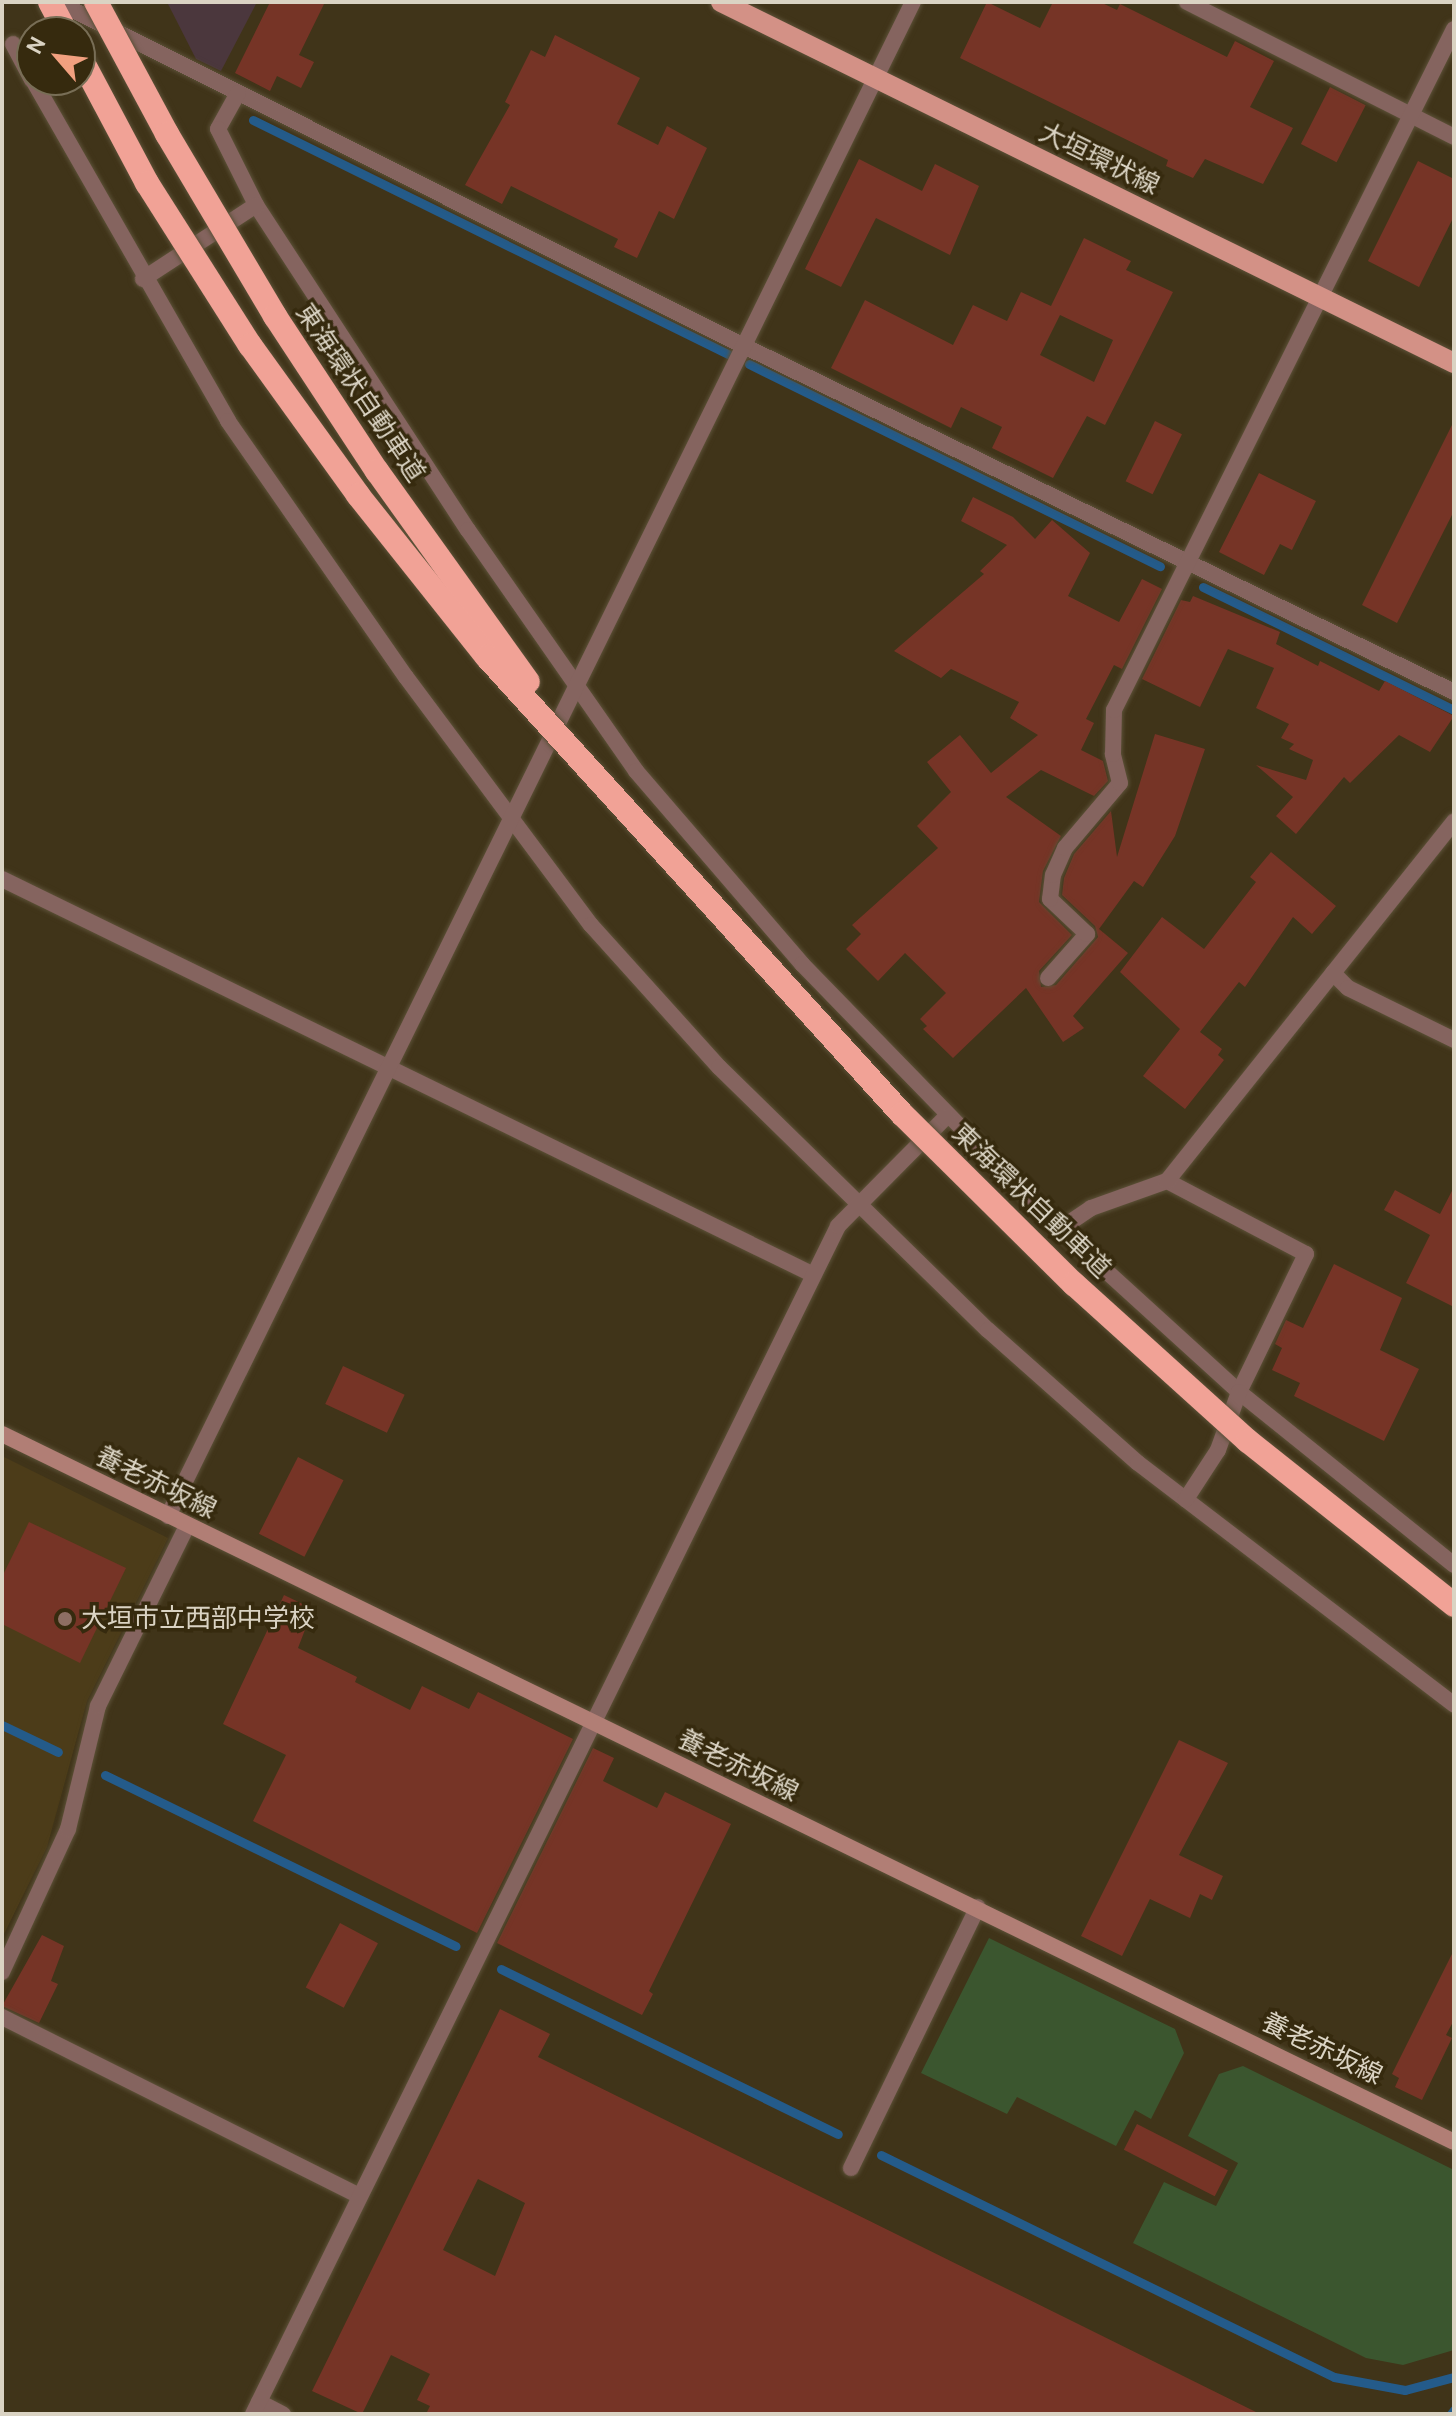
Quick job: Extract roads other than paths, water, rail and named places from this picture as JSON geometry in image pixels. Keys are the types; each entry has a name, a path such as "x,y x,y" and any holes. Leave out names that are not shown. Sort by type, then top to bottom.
{"highway":[{"name":"東海環状自動車道","path":"96,2 167,134 292,342 377,471 611,793"},
{"name":"東海環状自動車道","path":"96,87 147,183 250,345 358,495 487,657 902,1114 1074,1284 1248,1441 1454,1605"}],"main road":[{"name":"大垣環状線","path":"721,2 1454,363"},
{"name":"養老赤坂線","path":"2,1434 978,1907 1454,2142"}],"street":[{"path":"57,2 744,346 1454,692"},
{"path":"168,1516 913,2"},
{"path":"1187,2 1454,137"},
{"path":"1048,978 1087,934 1050,899 1053,875 1065,848 1120,783 1113,754 1114,710 1454,29"},
{"path":"13,44 16,50"},
{"path":"238,93 218,129 256,205 575,688 636,771 735,888 946,1117 1060,1229 1239,1392 1454,1565"},
{"path":"41,96 143,279 291,513 591,925 719,1067 856,1206 1000,1340 1186,1499 1454,1705"},
{"path":"143,279 256,205"},
{"path":"1060,1229 1091,1208 1167,1181 1454,821"},
{"path":"2,879 814,1275"},
{"path":"1333,973 1348,988 1454,1040"},
{"path":"283,2414 256,2408 838,1226 946,1117"},
{"path":"1167,1181 1306,1254 1239,1392 1218,1450 1186,1499"},
{"path":"2,1972 68,1829 98,1706 187,1526"},
{"path":"851,2168 978,1907"},
{"path":"2,2017 360,2196"}],"waterway":[{"path":"253,120 728,354"},
{"path":"749,364 1160,566"},
{"path":"1203,587 1454,710"},
{"path":"2,1725 58,1752"},
{"path":"105,1775 455,1946"},
{"path":"501,1969 838,2134"},
{"path":"881,2155 1334,2377 1405,2390 1454,2377"},
{"path":"1451,2414 1454,2410"}],"place":[{"name":"大垣市立西部中学校","path":"65,1619"}]}
